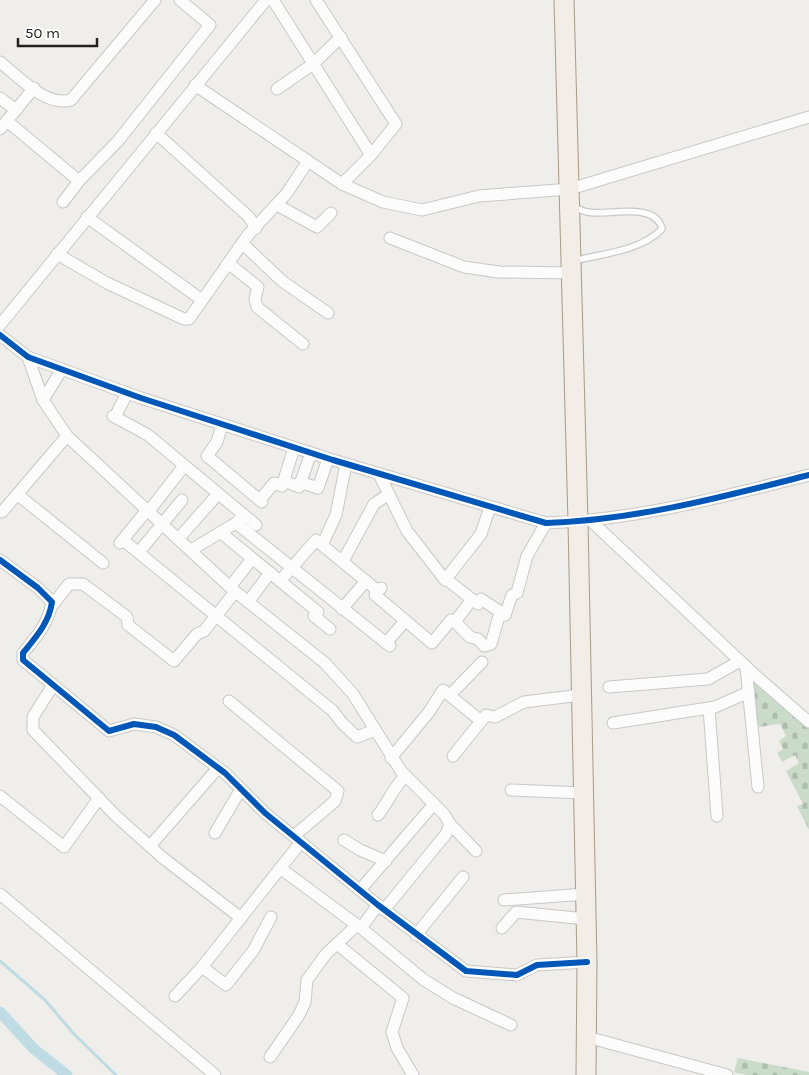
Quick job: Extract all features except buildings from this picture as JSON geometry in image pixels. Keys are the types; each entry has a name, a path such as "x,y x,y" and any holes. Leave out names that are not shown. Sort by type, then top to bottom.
{"main road":[{"path":"564,0 572,267 584,521 581,695 587,962 586,1075"}],"street":[{"path":"0,62 50,100 62,102 71,100 155,0"},
{"path":"63,202 79,181 118,141 210,25 180,0"},
{"path":"0,325 266,0"},
{"path":"273,0 371,155"},
{"path":"316,0 396,124 371,155 342,184"},
{"path":"277,89 314,64 341,37"},
{"path":"195,85 342,184 383,202 422,210 479,196 570,197 809,117"},
{"path":"34,88 3,125 79,181"},
{"path":"0,98 16,110"},
{"path":"156,133 250,217 256,228"},
{"path":"57,254 107,282 184,319 189,319 242,243 277,205 308,161"},
{"path":"277,205 317,227 331,213"},
{"path":"87,217 202,300"},
{"path":"390,238 464,267 498,272 572,267"},
{"path":"242,243 282,281 328,313"},
{"path":"228,263 258,287 255,299 257,306 303,344"},
{"path":"0,335 28,357 127,393 294,448 546,524 584,521 694,505 809,475"},
{"path":"28,357 43,400 67,436 233,589 325,662 353,694 391,758 405,776 434,804 476,851"},
{"path":"43,400 62,369"},
{"path":"127,393 114,417 148,436 218,494 292,567 342,609 388,644 405,621"},
{"path":"196,476 209,458 207,456 217,442 222,425"},
{"path":"3,513 67,436"},
{"path":"191,550 240,517 274,483 282,486 294,448"},
{"path":"284,481 298,487 311,453"},
{"path":"209,458 258,499"},
{"path":"300,482 318,488 328,458"},
{"path":"323,543 336,515 346,464"},
{"path":"184,466 121,541 139,552 333,710 342,723 357,736 375,730"},
{"path":"378,474 407,531 445,580 478,604 481,599 506,615"},
{"path":"179,538 218,494"},
{"path":"343,561 374,504 389,494"},
{"path":"18,495 103,563"},
{"path":"139,552 182,500"},
{"path":"446,579 481,534 490,507"},
{"path":"240,517 256,525"},
{"path":"584,521 809,722"},
{"path":"506,615 512,595 517,593 528,556 546,524"},
{"path":"220,532 318,612 314,616 330,629"},
{"path":"280,582 316,540 323,543 366,581 380,589 375,595 432,643 451,620 470,637 478,639 484,646 491,644 499,616 506,615"},
{"path":"51,607 69,584 83,584 127,617 128,625 174,661 197,634 204,631 217,615 252,559"},
{"path":"0,560 38,588 52,602 44,627 23,652 23,660 109,731 134,724 156,727 174,736 218,768 265,813 381,907 466,971 517,975 537,965 587,962"},
{"path":"248,602 270,574"},
{"path":"342,609 366,581"},
{"path":"300,597 312,583"},
{"path":"454,622 472,600"},
{"path":"450,695 482,662"},
{"path":"609,687 708,679 743,664"},
{"path":"743,664 749,692 758,787"},
{"path":"53,686 33,717 33,730 99,798 150,846 241,918"},
{"path":"391,758 429,712 443,690 481,721"},
{"path":"613,723 709,708 749,692"},
{"path":"453,756 486,714 495,717 524,702 581,695"},
{"path":"175,996 202,967 241,918 280,868 298,839 335,801 338,791 228,701"},
{"path":"709,708 718,816"},
{"path":"150,846 218,768"},
{"path":"378,815 394,794 396,785 405,776"},
{"path":"215,833 241,790"},
{"path":"511,790 583,793"},
{"path":"0,796 64,847 99,798"},
{"path":"360,890 434,804"},
{"path":"270,1057 299,1015 305,1002 307,980 337,944 381,907 439,844 450,824"},
{"path":"344,840 360,850 386,860"},
{"path":"280,868 359,927 424,980 453,998 511,1025"},
{"path":"416,935 463,877"},
{"path":"0,894 215,1075"},
{"path":"504,900 586,894"},
{"path":"502,928 516,912 586,919"},
{"path":"202,967 226,985 253,951 271,917"},
{"path":"337,944 403,998 392,1032 397,1048 413,1075"},
{"path":"586,1037 727,1075"}],"lane":[{"path":"570,197 586,212 644,212 660,221 662,229 655,236 642,243 572,267"}],"green space":[{"path":"761,675 809,718 809,830 797,806 803,804 786,771 799,763 795,755 782,762 777,753 783,749 779,741 786,736 780,724 759,727 751,688"},
{"path":"738,1058 809,1072 809,1075 746,1075 734,1072"}],"waterway":[{"path":"0,961 45,1000 74,1034 116,1075"},
{"path":"0,1012 34,1049 67,1075"}],"cycle path":[{"path":"0,335 28,357 141,398 333,460 546,523 613,517 679,506 809,475"},
{"path":"0,560 38,588 52,602 48,617 23,653 23,660 109,731 134,724 156,727 174,735 225,773 265,813 378,905 466,971 517,975 537,965 587,962"}]}
